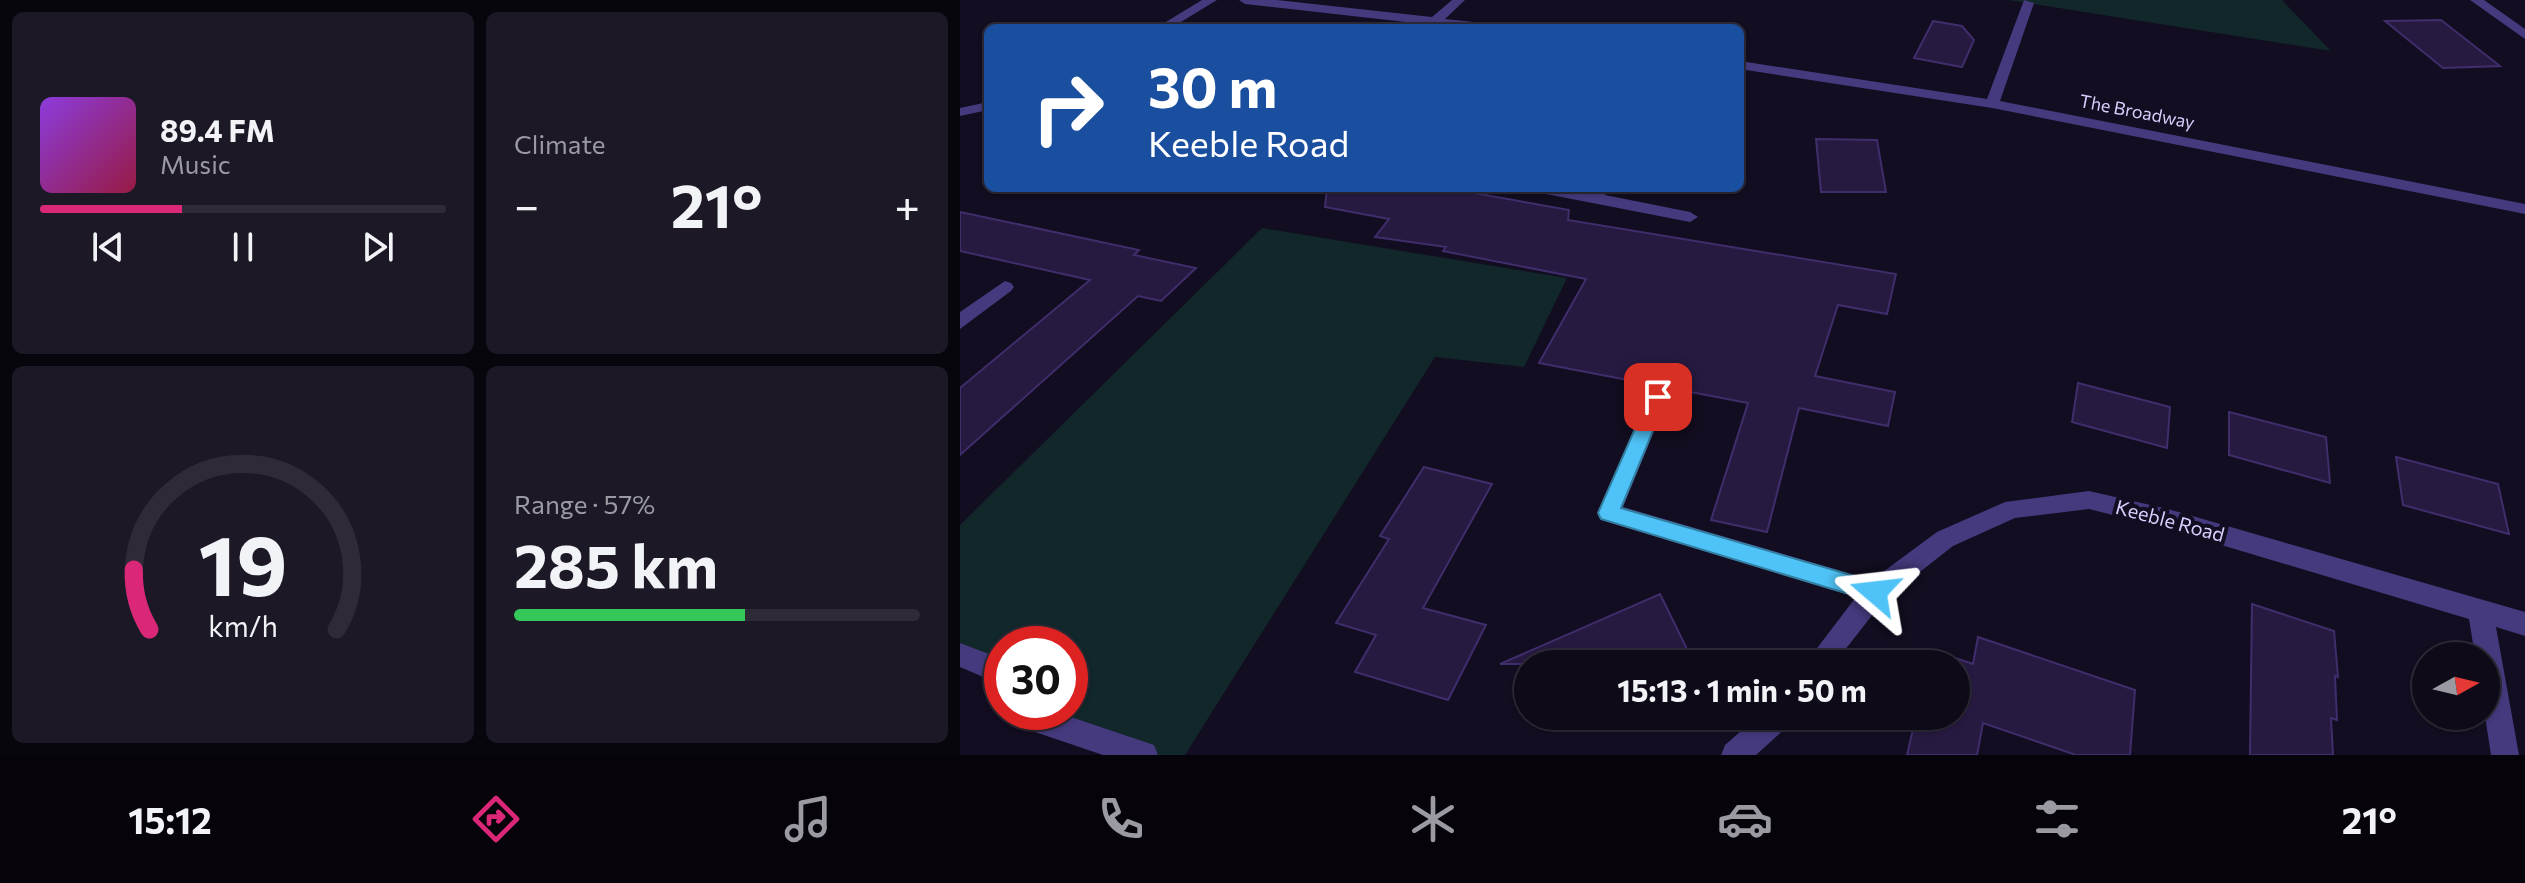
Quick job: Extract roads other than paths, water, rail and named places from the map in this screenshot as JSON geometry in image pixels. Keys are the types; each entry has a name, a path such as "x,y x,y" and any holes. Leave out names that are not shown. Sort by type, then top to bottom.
{"street":[{"path":"1169,24 1211,0"},
{"path":"1245,0 1457,24"},
{"path":"1436,20 1459,0"},
{"path":"2476,0 2525,35"},
{"path":"1992,104 2028,3"},
{"name":"The Broadway","path":"1744,66 1992,104 2525,209"},
{"path":"960,112 984,107"},
{"path":"1598,193 1690,217"},
{"path":"960,322 1005,287"},
{"path":"1658,397 1609,513 1875,592"},
{"name":"Keeble Road","path":"1829,650 1875,592 1945,539 2013,509 2089,500 2168,519 2525,624"},
{"path":"2480,610 2505,755"},
{"path":"960,655 984,665"},
{"path":"1068,730 1141,755"},
{"path":"1735,755 1763,730"}]}
